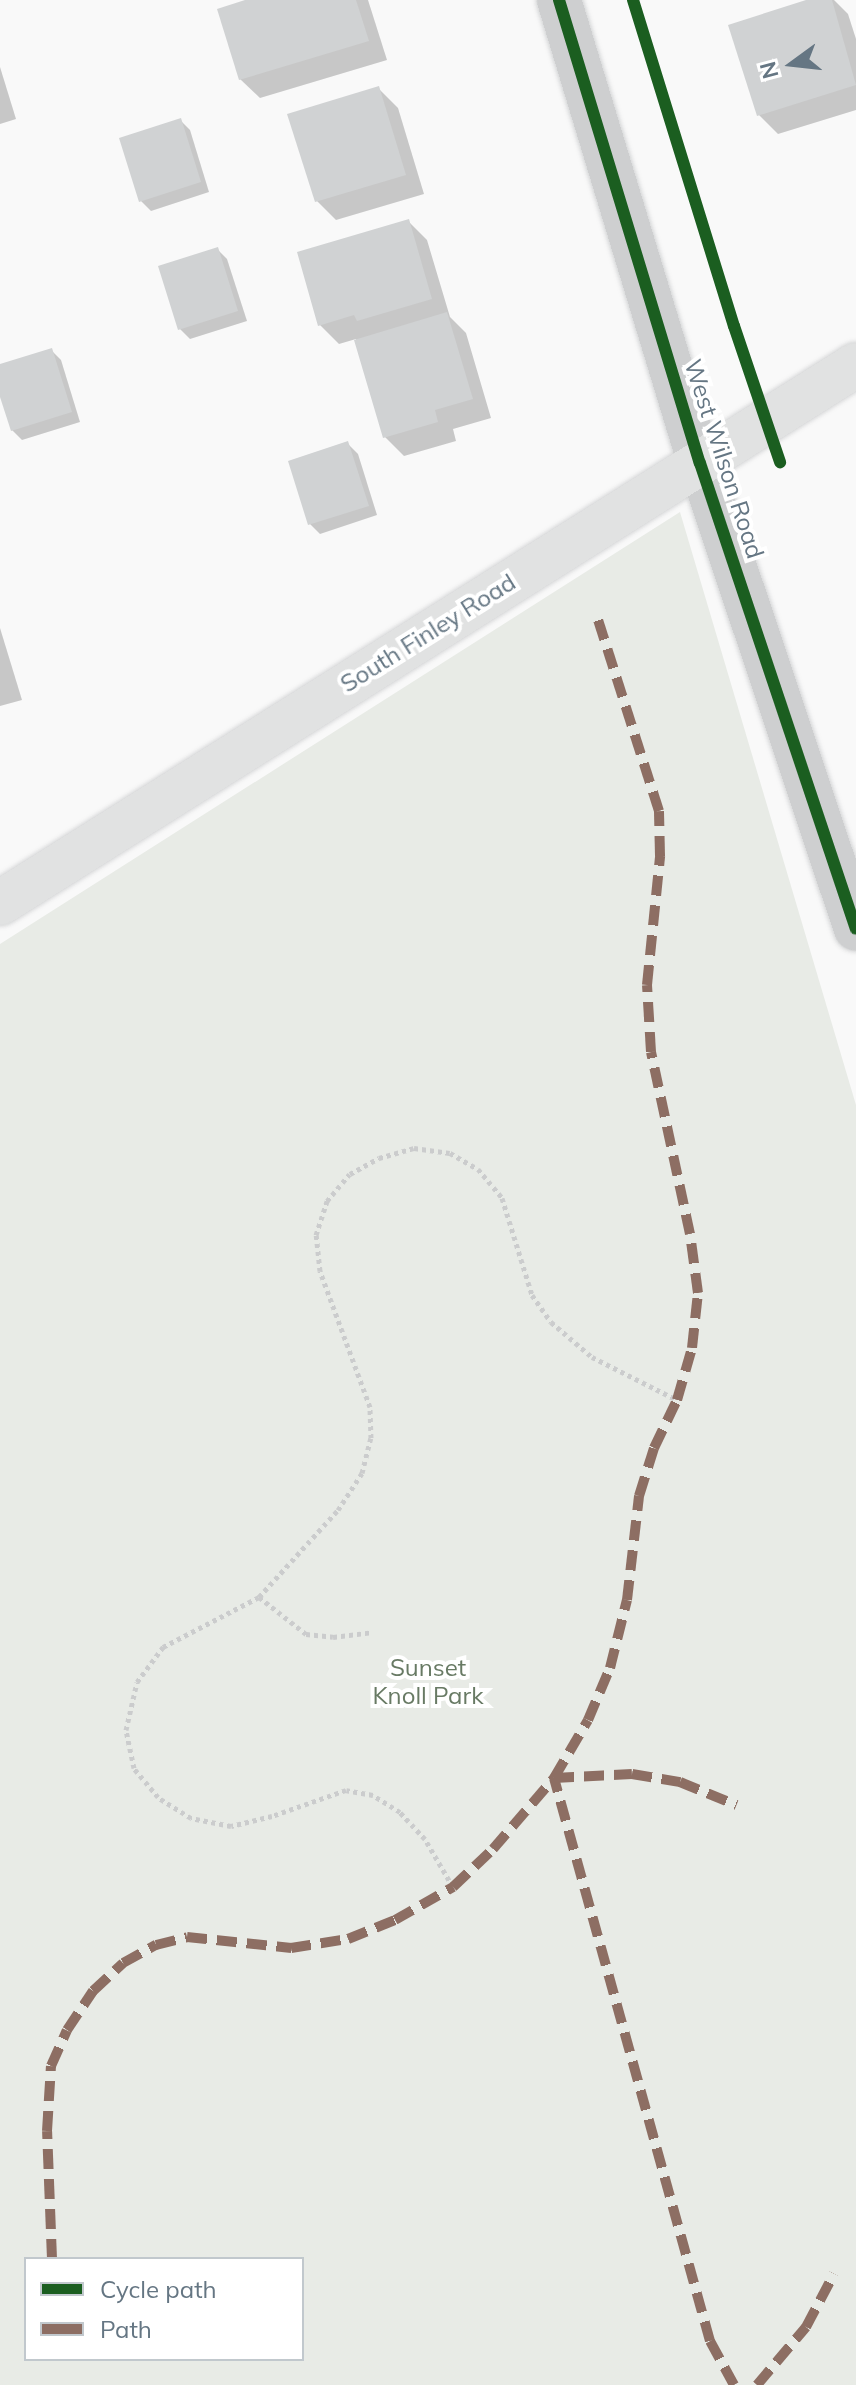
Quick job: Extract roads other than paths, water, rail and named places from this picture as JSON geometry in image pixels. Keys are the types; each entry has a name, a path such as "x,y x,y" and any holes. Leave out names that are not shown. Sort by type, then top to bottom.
{"main road":[{"name":"South Finley Road","path":"0,903 856,365"}],"street":[{"name":"West Wilson Road","path":"559,0 700,463 856,929"}],"park label":[{"name":"Sunset Knoll Park","path":"428,1682"}]}
